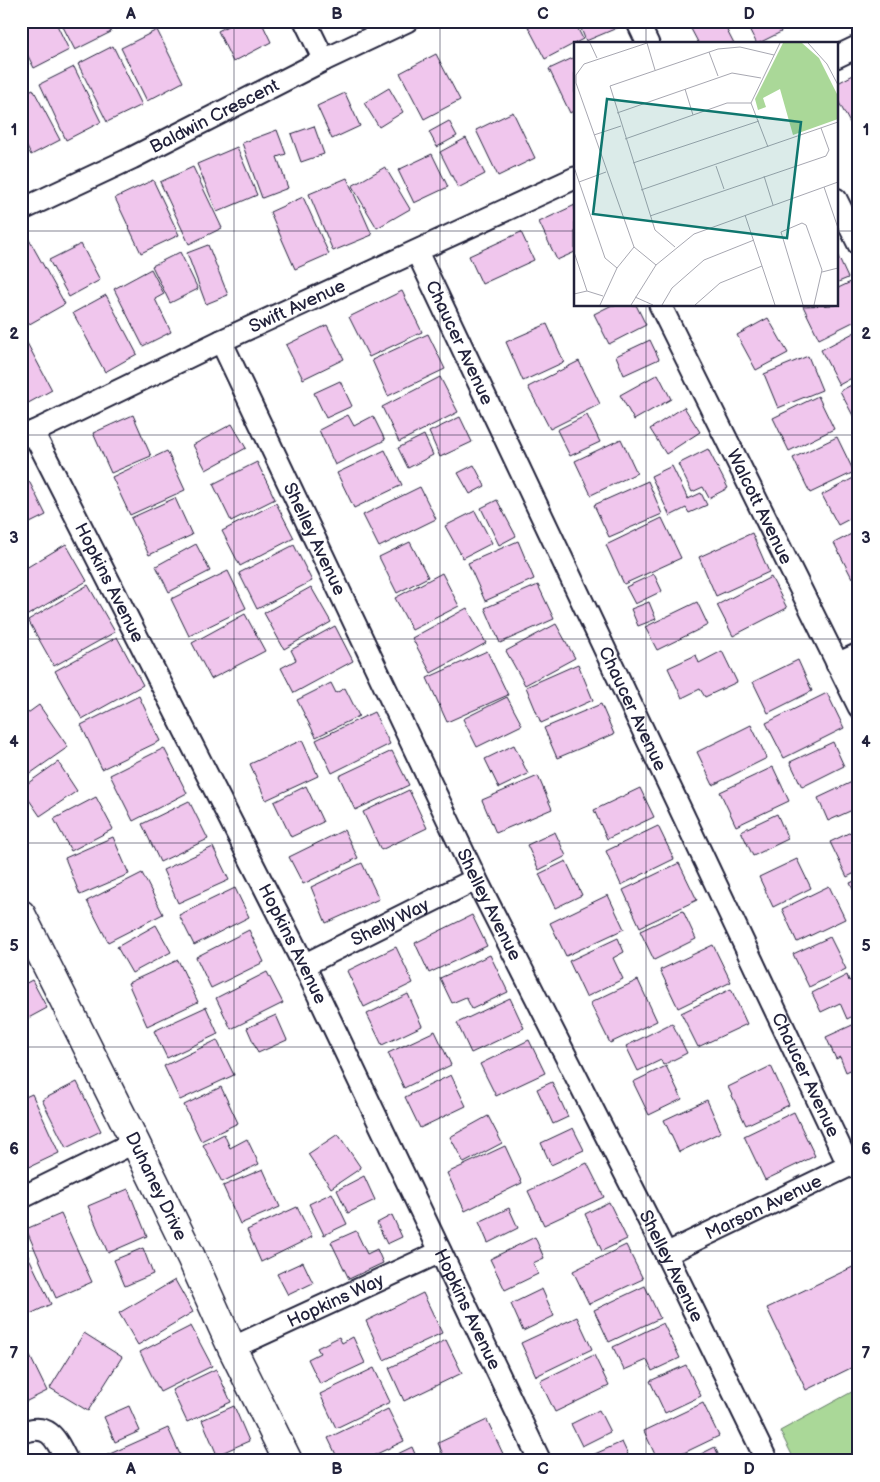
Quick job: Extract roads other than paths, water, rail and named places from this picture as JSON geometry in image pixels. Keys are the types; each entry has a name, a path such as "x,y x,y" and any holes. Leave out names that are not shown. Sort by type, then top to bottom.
{"street":[{"path":"305,21 324,60"},
{"name":"Baldwin Crescent","path":"21,210 132,158 324,60 407,21"},
{"path":"637,21 647,42"},
{"path":"838,56 859,46"},
{"name":"Swift Avenue","path":"27,435 221,341 574,178"},
{"path":"838,203 859,245"},
{"name":"Chaucer Avenue","path":"417,252 854,1164"},
{"name":"Walcott Avenue","path":"660,306 859,707"},
{"name":"Shelley Avenue","path":"221,341 476,879 666,1254 767,1461"},
{"name":"Hopkins Avenue","path":"27,435 304,965 540,1461"},
{"path":"837,664 859,654"},
{"name":"Shelly Way","path":"304,965 476,879"},
{"name":"Duhaney Drive","path":"21,914 191,1257 232,1348 288,1461"},
{"path":"21,1198 134,1142"},
{"name":"Marson Avenue","path":"666,1254 854,1164"},
{"name":"Hopkins Way","path":"232,1348 440,1252"},
{"path":"21,1433 33,1429 48,1432 57,1441 67,1461"}]}
